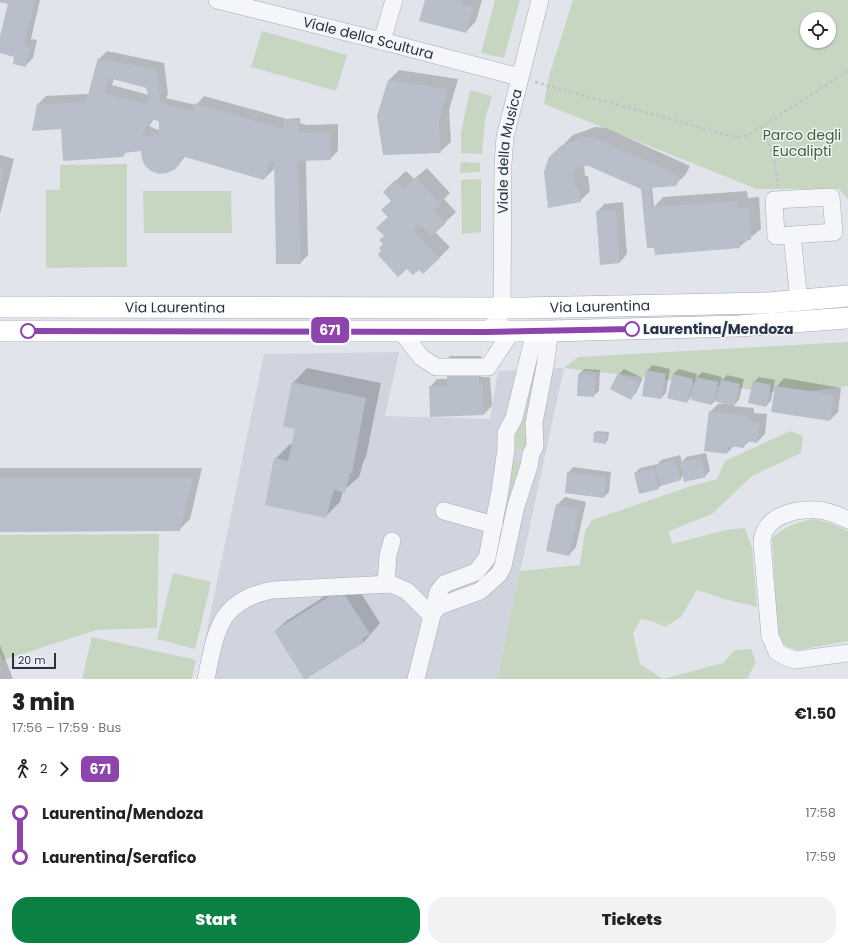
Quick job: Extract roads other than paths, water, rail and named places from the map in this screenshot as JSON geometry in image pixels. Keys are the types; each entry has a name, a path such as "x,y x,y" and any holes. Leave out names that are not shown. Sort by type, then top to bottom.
{"main road":[{"name":"Via Laurentina","path":"0,307 502,307 799,301 848,296"},
{"name":"Via Laurentina","path":"0,331 350,330 486,332 738,326 848,318"}],"street":[{"name":"Viale della Scultura","path":"217,0 519,77"},
{"path":"382,41 394,0"},
{"name":"Viale della Musica","path":"502,307 503,164 505,137 519,77 540,0"},
{"path":"831,197 834,232 792,235 776,236 774,200 780,198 831,197"},
{"path":"792,235 799,301"},
{"path":"350,330 351,307"},
{"path":"486,332 499,319 502,307"},
{"path":"401,331 421,357 436,367 488,367 512,331"},
{"path":"416,679 430,615 438,592 444,584 476,572 484,563 494,525 506,450 506,433 514,418 543,331"},
{"path":"430,615 439,606 480,591 499,574 506,556 516,506 529,466 531,454 535,446 534,423 545,366 543,331"},
{"path":"506,450 514,455 531,454"},
{"path":"848,520 828,512 814,510 785,514 766,526 762,543 770,636 777,652 796,660 848,653"},
{"path":"444,511 494,525"},
{"path":"386,584 388,555 392,541"},
{"path":"206,679 215,635 223,619 234,606 244,598 259,593 273,590 386,584 397,586 407,591 430,615"}],"place":[{"name":"Laurentina/Mendoza","path":"632,329"}],"park label":[{"name":"Parco degli Eucalipti","path":"802,144"}]}
